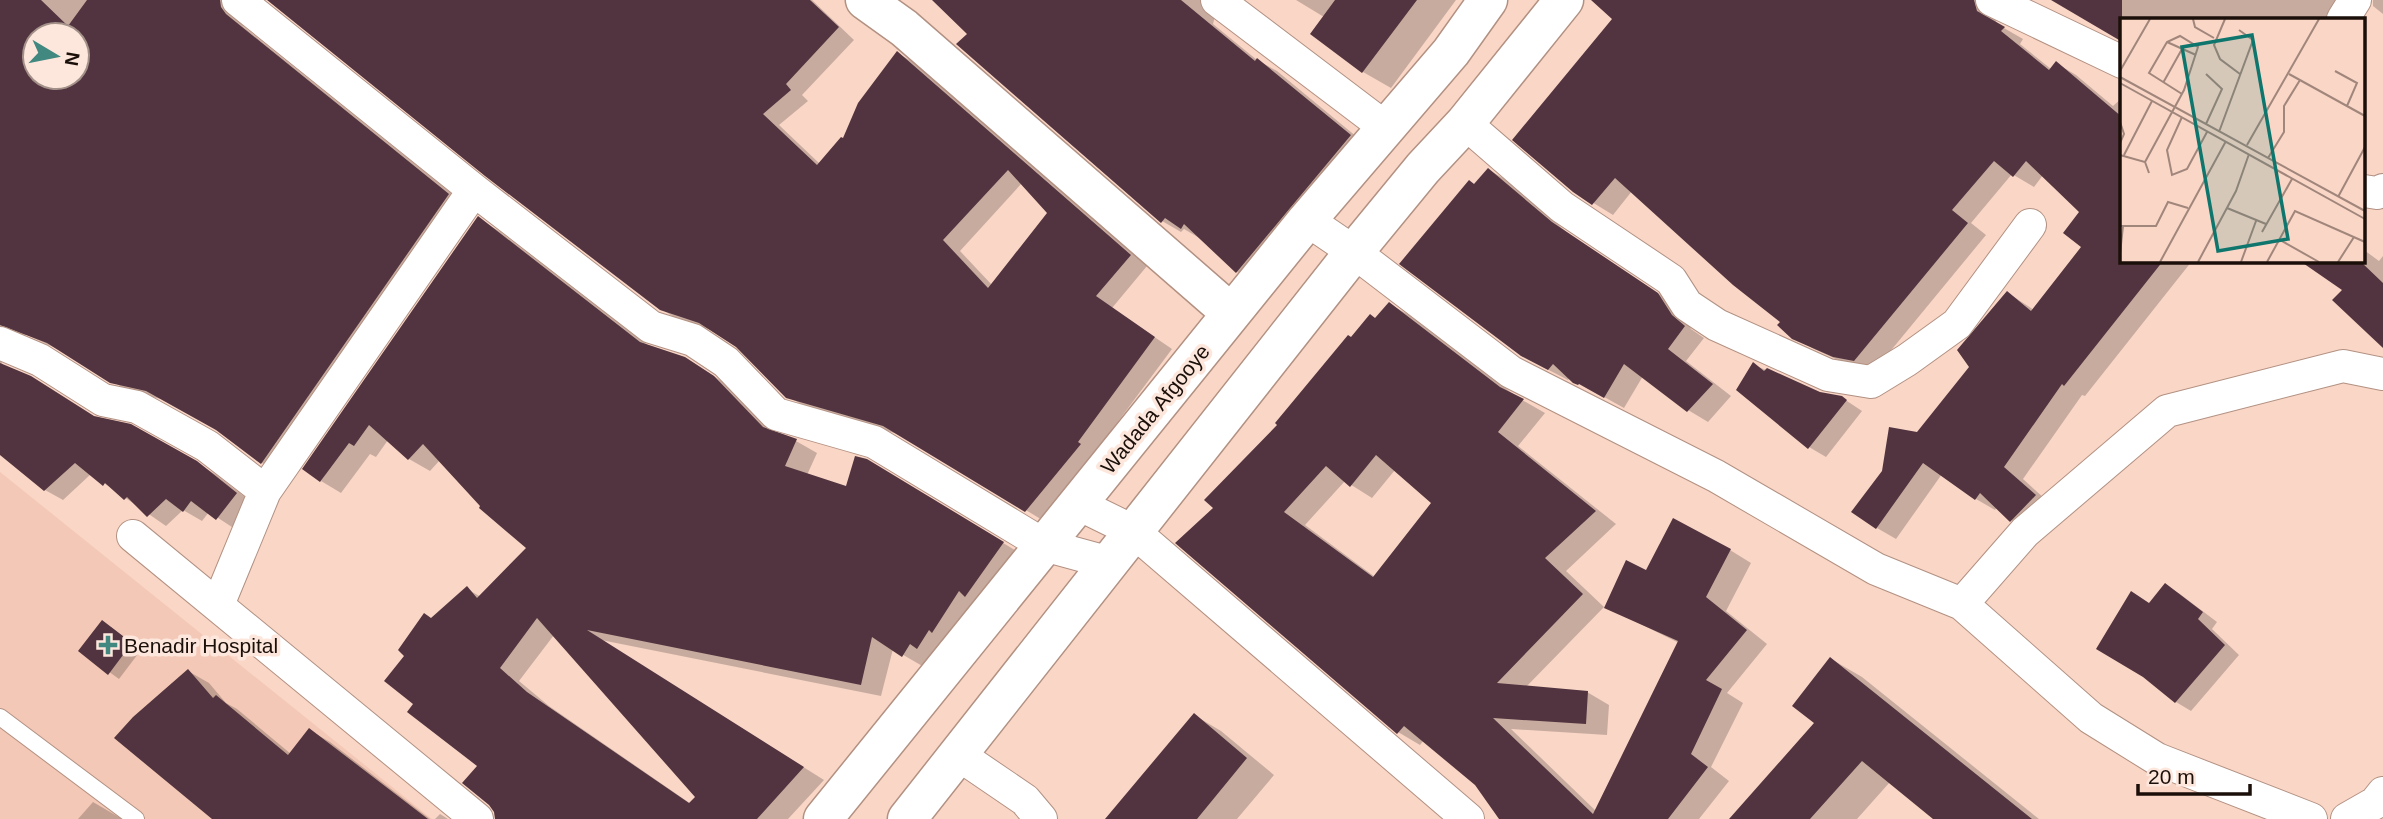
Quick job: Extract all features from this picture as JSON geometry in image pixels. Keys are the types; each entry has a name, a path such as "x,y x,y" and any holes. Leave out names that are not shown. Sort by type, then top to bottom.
{"main road":[{"path":"865,0 904,28 1231,313"},
{"name":"Wadada Afgooye","path":"823,819 1307,220 1451,52 1488,0"},
{"path":"907,819 1354,252 1423,168 1465,123 1564,0"}],"street":[{"path":"238,0 474,190 651,327 693,340 726,362 776,414 874,442 1044,545 1110,563"},
{"path":"1217,0 1386,128"},
{"path":"1992,0 2120,61"},
{"path":"2344,18 2355,0"},
{"path":"1465,123 1562,207 1671,280 1686,305 1717,325 1828,375 1871,382 1957,324 2030,225"},
{"path":"218,605 265,491 474,190"},
{"path":"1307,220 1354,252 1511,372 1716,476 1876,569 1962,604 2091,718 2157,758 2311,819"},
{"path":"0,343 40,360 103,400 137,407 207,446 265,491"},
{"path":"1962,604 2025,532 2167,411 2343,366 2383,374"},
{"path":"1078,504 1133,531 1468,819"},
{"path":"133,536 477,819"},
{"path":"959,755 1025,800 1041,819"},
{"path":"2347,819 2375,803 2383,793"}],"lane":[{"path":"2,723 136,819"}],"shaded area":[{"name":"Benadir Hospital","path":"0,472 432,819 0,819"}],"building":[{"path":"0,0 41,0 63,21 21,21 21,91 91,91 91,21 72,21 87,0 220,0 226,14 449,194 261,464 216,430 146,391 110,383 47,343 0,325"},
{"path":"267,0 810,0 839,27 786,84 791,90 763,114 817,165 841,137 843,138 858,103 897,51 1131,255 1096,296 1155,337 1078,442 1081,444 1025,512 883,426 786,398 736,347 699,323 660,310 485,176","holes":["1008,170 1047,213 988,288 943,240"]},
{"path":"932,0 1181,0 1351,135 1236,273 1184,224 1181,229 1165,218 1161,223 956,44 967,34"},
{"path":"1335,0 1417,0 1362,73 1310,34"},
{"path":"1591,0 1974,0 1977,11 2005,27 2001,31 2049,70 2056,61 2120,115 2120,262 2162,262 2064,386 2062,384 2004,467 2036,495 2010,522 1980,493 1975,500 1923,463 1876,529 1851,512 1882,471 1889,427 1917,432 1969,367 1957,350 2007,291 2031,311 2081,247 2063,233 2079,212 2026,161 2013,177 1994,161 1952,210 1968,223 1854,361 1833,357 1792,339 1777,325 1780,322 1733,285 1615,178 1592,205 1512,140 1612,19"},
{"path":"2051,0 2122,0 2119,40"},
{"path":"1488,168 1552,222 1658,293 1672,315 1685,326 1668,349 1713,384 1687,412 1624,364 1604,398 1573,383 1553,364 1548,370 1521,356 1399,264 1469,180 1474,184"},
{"path":"478,216 640,342 685,357 714,376 763,427 797,439 785,466 846,486 855,456 867,459 1004,542 965,597 959,591 932,633 929,630 917,649 910,644 902,657 872,637 861,685 587,630 804,767 757,819 495,819 489,805 462,783 477,766 407,712 413,704 384,681 404,656 398,650 424,613 431,618 467,586 477,598 526,548 479,508 423,444 408,460 369,425 354,446 349,443 320,482 302,469","holes":["537,618 695,797 689,803 527,692 500,668"]},
{"path":"2301,262 2361,262 2383,283 2383,348 2332,300 2342,290"},
{"path":"1389,302 1500,387 1524,399 1498,432 1596,511 1545,558 1583,594 1497,683 1588,691 1586,724 1493,718 1593,814 1678,641 1604,608 1626,560 1646,570 1673,518 1731,549 1706,597 1747,630 1706,680 1722,689 1691,754 1708,767 1668,819 1499,819 1475,785 1404,726 1397,734 1175,543 1213,508 1204,500 1277,425 1275,423 1348,335 1351,337 1370,314 1375,318","holes":["1376,455 1431,503 1373,577 1284,512 1326,466 1350,487"]},
{"path":"1753,362 1764,371 1767,368 1820,392 1842,396 1847,400 1808,449 1736,390"},
{"path":"0,363 31,376 94,416 131,424 197,461 237,493 216,520 191,501 183,512 166,499 147,517 127,497 124,500 105,483 103,486 75,463 44,491 0,455"},
{"path":"2165,583 2203,612 2198,619 2225,645 2175,703 2143,677 2096,649 2131,591 2149,603"},
{"path":"102,620 132,643 108,675 78,651"},
{"path":"1830,657 2032,819 1933,819 1862,761 1810,819 1729,819 1814,723 1792,706"},
{"path":"188,669 213,698 216,695 288,755 309,728 428,819 212,819 114,738 133,717"},
{"path":"1194,713 1247,758 1197,819 1105,819"}],"place":[{"name":"Benadir Hospital","path":"108,645"}]}
